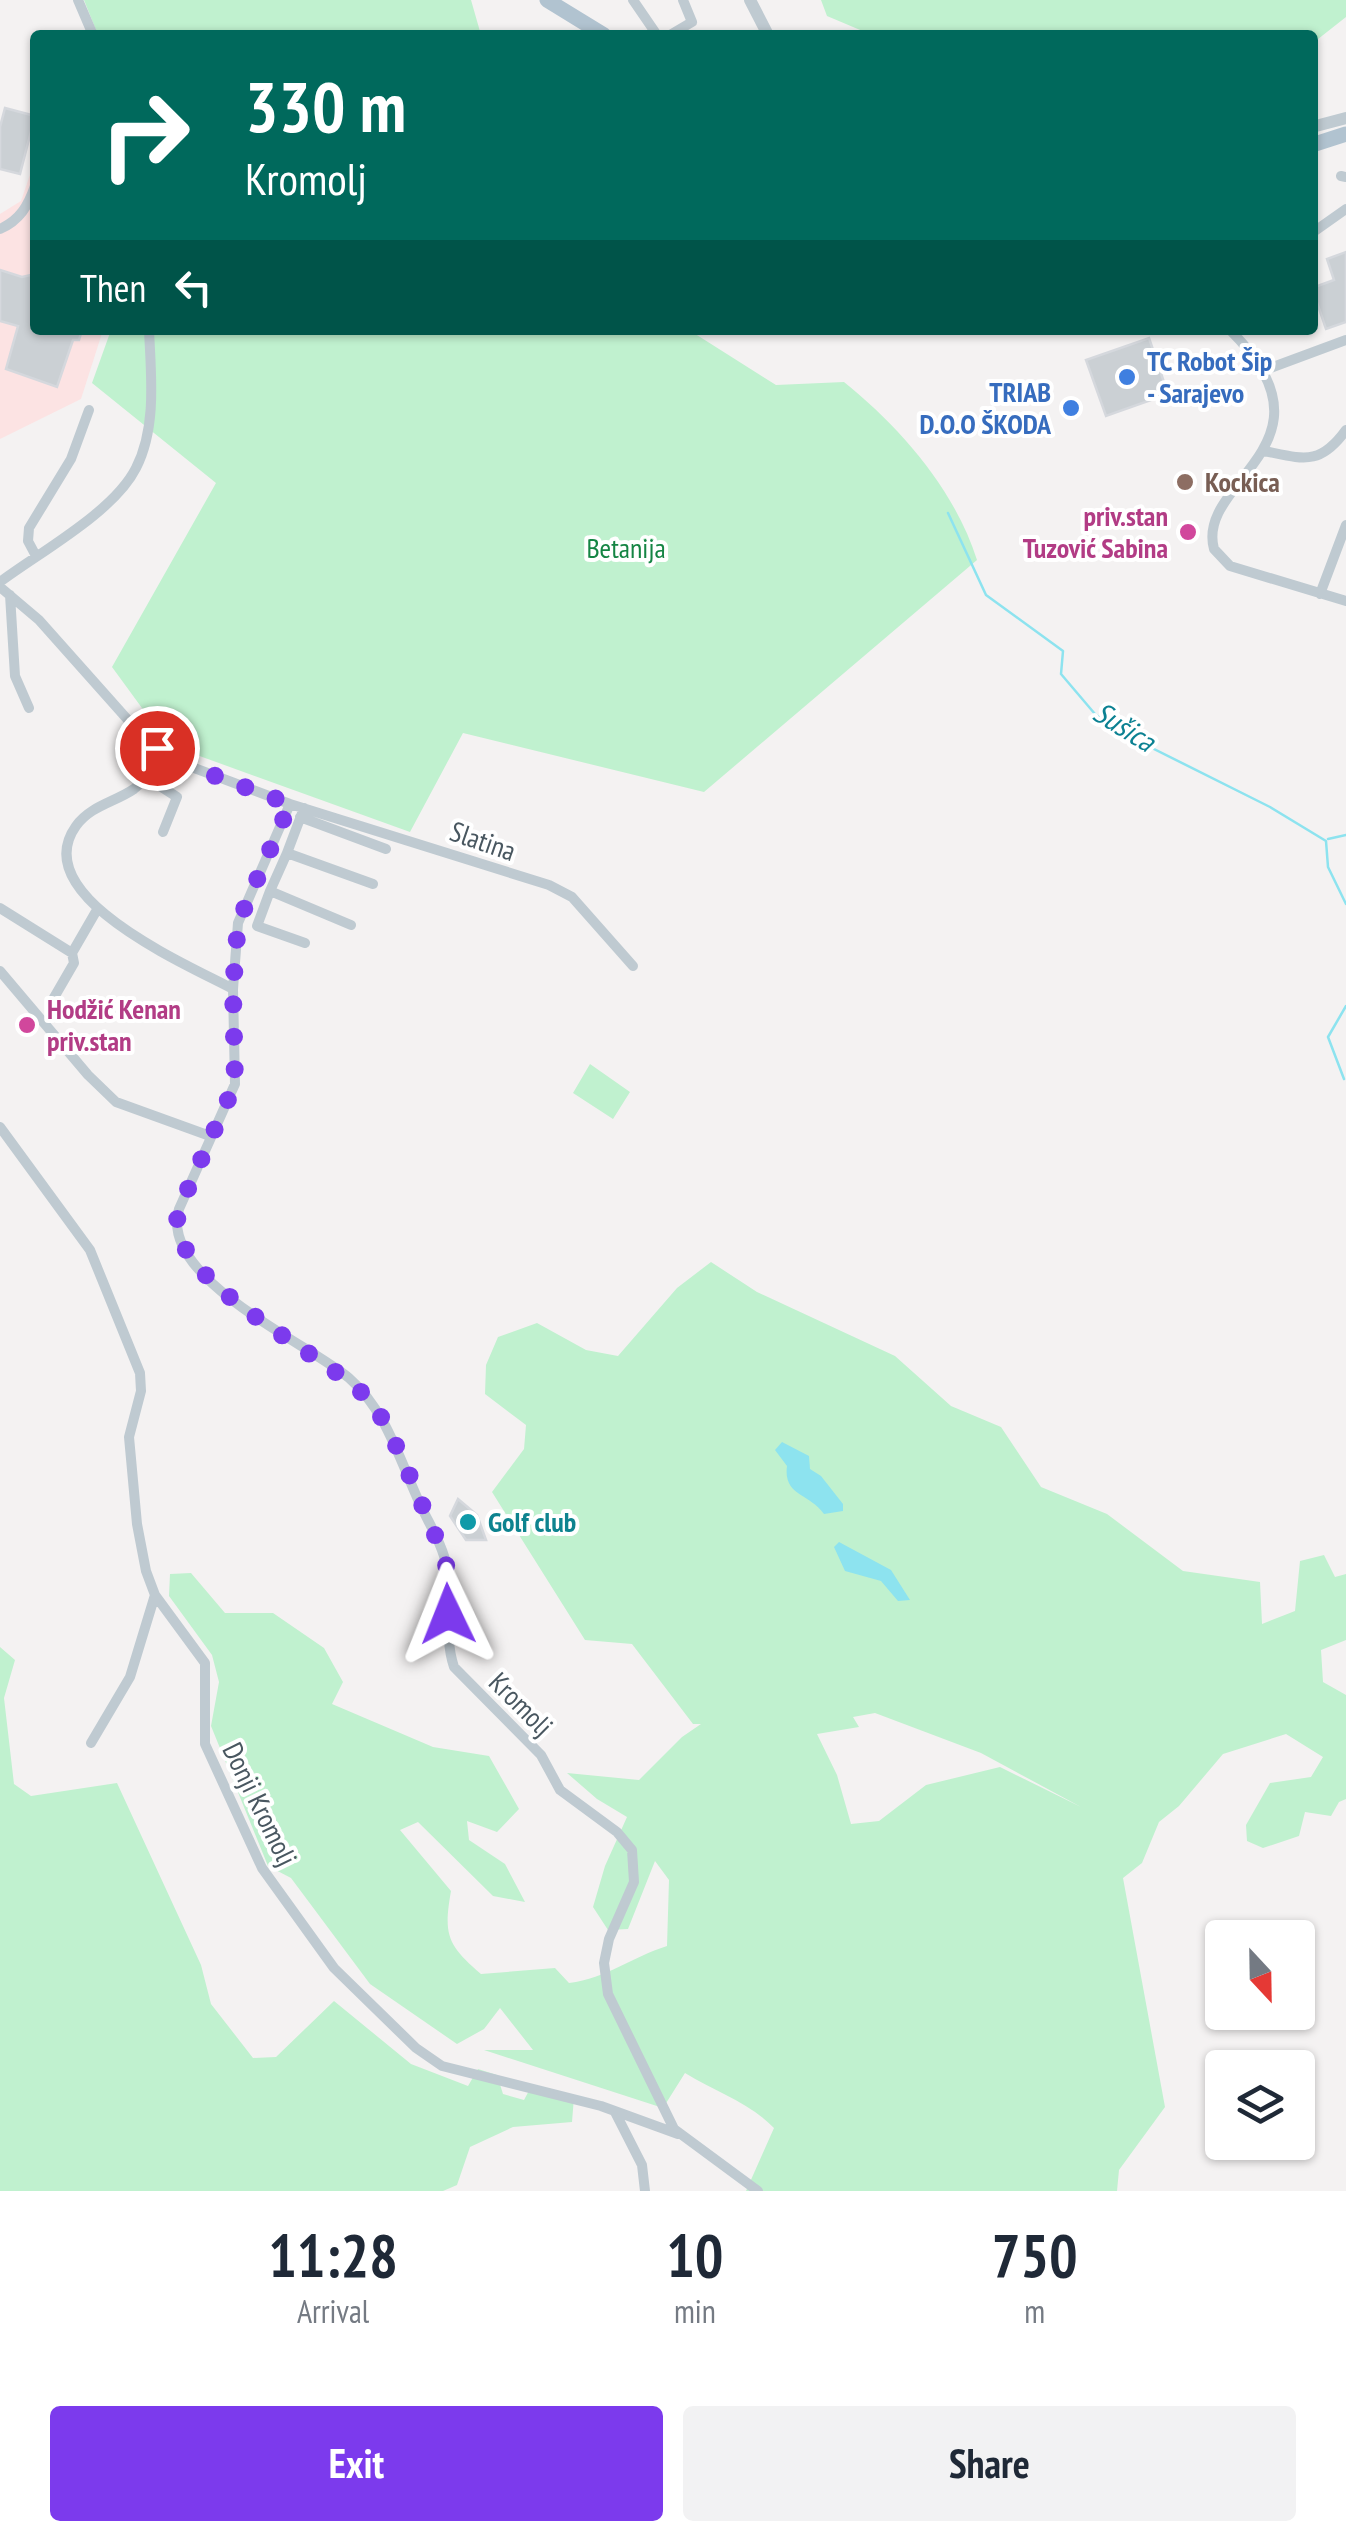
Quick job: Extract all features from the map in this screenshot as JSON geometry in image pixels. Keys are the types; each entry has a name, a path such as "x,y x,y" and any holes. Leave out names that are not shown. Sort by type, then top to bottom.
{"main road":[{"path":"547,0 596,30"},
{"path":"1318,143 1346,134"}],"street":[{"path":"78,0 91,30"},
{"path":"633,0 654,30"},
{"path":"678,30 692,22 682,0"},
{"path":"750,0 765,30"},
{"path":"1318,125 1346,118"},
{"path":"0,229 24,212 30,198"},
{"path":"1318,229 1346,209"},
{"path":"149,335 149,420 136,468 112,498 0,584 39,620 128,720 165,755 132,790 89,814 70,837 69,875 83,896 98,908 154,946 233,989"},
{"path":"1234,335 1262,370 1273,402 1273,420 1264,452 1212,522 1214,549 1230,566 1346,601"},
{"path":"1262,370 1346,340"},
{"path":"36,556 28,541 28,528 71,458 89,410"},
{"path":"1264,452 1314,458 1326,454 1346,430"},
{"path":"1320,594 1346,524"},
{"path":"10,595 15,676 29,708"},
{"name":"Slatina","path":"165,755 302,812 549,886 572,897 632,966"},
{"path":"146,777 178,797 163,832"},
{"name":"Kromolj","path":"290,804 238,923 233,989 235,1084 174,1226 178,1242 254,1317 348,1378 374,1405 447,1568 448,1649 454,1666 541,1755 560,1790 617,1832 632,1850 634,1882 609,1939 604,1963 608,1994 663,2111 679,2135 758,2191"},
{"path":"305,944 257,926 302,812 386,850"},
{"path":"287,854 374,884"},
{"path":"270,891 352,925"},
{"path":"0,908 72,953"},
{"path":"52,1002 74,962 72,953 98,908"},
{"path":"0,970 88,1075 116,1102 210,1136"},
{"name":"Donji Kromolj","path":"0,1127 90,1250 140,1373 130,1437 137,1524 155,1595 205,1663 205,1744 262,1868 334,1968 416,2048 442,2066 521,2083 679,2135"},
{"path":"91,1742 130,1676 155,1595"},
{"path":"615,2112 615,2119 642,2164 644,2191"}],"shaded area":[{"path":"30,175 30,335 101,335 81,399 0,439 0,214 21,201"}],"green space":[{"path":"84,0 471,0 480,30 96,30"},
{"path":"821,0 1346,0 1346,17 1318,39 1318,30 860,30 827,16"},
{"name":"Betanija","path":"109,335 697,335 776,385 844,382 885,419 923,462 955,509 977,560 704,792 463,733 410,832 169,745 112,667 216,483 92,383"},
{"path":"590,1064 630,1092 613,1119 573,1093"},
{"path":"711,1262 757,1292 895,1356 951,1406 1001,1427 1041,1487 1107,1514 1183,1571 1260,1582 1262,1624 1295,1611 1300,1561 1324,1555 1335,1577 1346,1574 1346,1640 1321,1650 1323,1682 1346,1695 1346,1799 1339,1802 1331,1816 1305,1812 1299,1836 1263,1848 1247,1841 1246,1825 1270,1783 1311,1777 1323,1757 1286,1734 1223,1754 1179,1806 1159,1822 1142,1863 1123,1878 1165,2107 1119,2170 1117,2191 746,2191 774,2128 754,2112 685,2073 663,2108 484,2050 533,2050 500,2008 484,2029 457,2044 370,1984 291,1878 268,1866 211,1726 219,1682 212,1655 169,1596 170,1574 191,1573 225,1613 273,1613 324,1648 343,1682 332,1704 433,1747 489,1756 519,1809 497,1832 467,1821 469,1840 505,1864 525,1902 493,1896 418,1822 400,1830 451,1891 451,1939 481,1974 555,1968 569,1983 595,1977 667,1946 669,1880 655,1861 628,1929 608,1930 593,1907 605,1866 627,1817 597,1799 567,1773 639,1780 682,1737 701,1724 693,1724 632,1644 585,1640 492,1492 524,1449 526,1425 485,1394 486,1365 498,1337 537,1323 586,1350 618,1356 677,1288","holes":["875,1713 981,1753 1081,1807 1000,1767 926,1785 879,1821 851,1824 837,1775 817,1734 859,1727 853,1717"]},
{"path":"0,1647 15,1660 4,1698 14,1784 31,1796 117,1783 201,1965 211,2004 253,2058 276,2057 334,2001 411,2064 468,2086 478,2069 497,2075 503,2094 524,2100 532,2085 574,2097 572,2122 513,2127 470,2147 457,2185 443,2191 0,2191"}],"water":[{"path":"782,1442 809,1456 810,1469 821,1476 843,1504 843,1511 824,1514 793,1489 787,1466 775,1450"},
{"path":"839,1542 891,1570 910,1600 898,1601 881,1581 845,1571 834,1547"}],"building":[{"path":"5,108 30,115 30,135 20,174 0,169 0,127"},
{"path":"1346,252 1346,322 1326,329 1318,306 1318,286 1334,280 1327,259"},
{"path":"0,270 22,277 30,275 30,335 80,335 79,340 73,340 57,387 6,369 18,326 0,321"},
{"name":"TC Robot Šip - Sarajevo","path":"1149,338 1168,394 1106,416 1086,360"},
{"name":"Golf club","path":"458,1499 477,1515 486,1540 466,1540 450,1516"}],"waterway":[{"name":"Sušica","path":"948,513 986,595 1063,651 1061,674 1095,714 1112,728 1270,807 1326,841 1328,867 1346,904"},
{"name":"Sušica","path":"1328,839 1346,835"},
{"name":"Sušica","path":"1344,1079 1328,1037 1346,1006"}],"place":[{"name":"TC Robot Šip - Sarajevo","path":"1127,377"},
{"name":"TRIAB D.O.O ŠKODA","path":"1071,408"},
{"name":"Kockica","path":"1185,482"},
{"name":"priv.stan Tuzović Sabina","path":"1188,532"},
{"name":"Hodžić Kenan priv.stan","path":"27,1025"},
{"name":"Golf club","path":"468,1522"}],"route":[{"path":"157,748 173,760 290,804 238,923 233,989 235,1084 179,1209 174,1226 178,1242 226,1294 254,1317 348,1378 374,1405 440,1546 447,1568 448,1614"}]}
